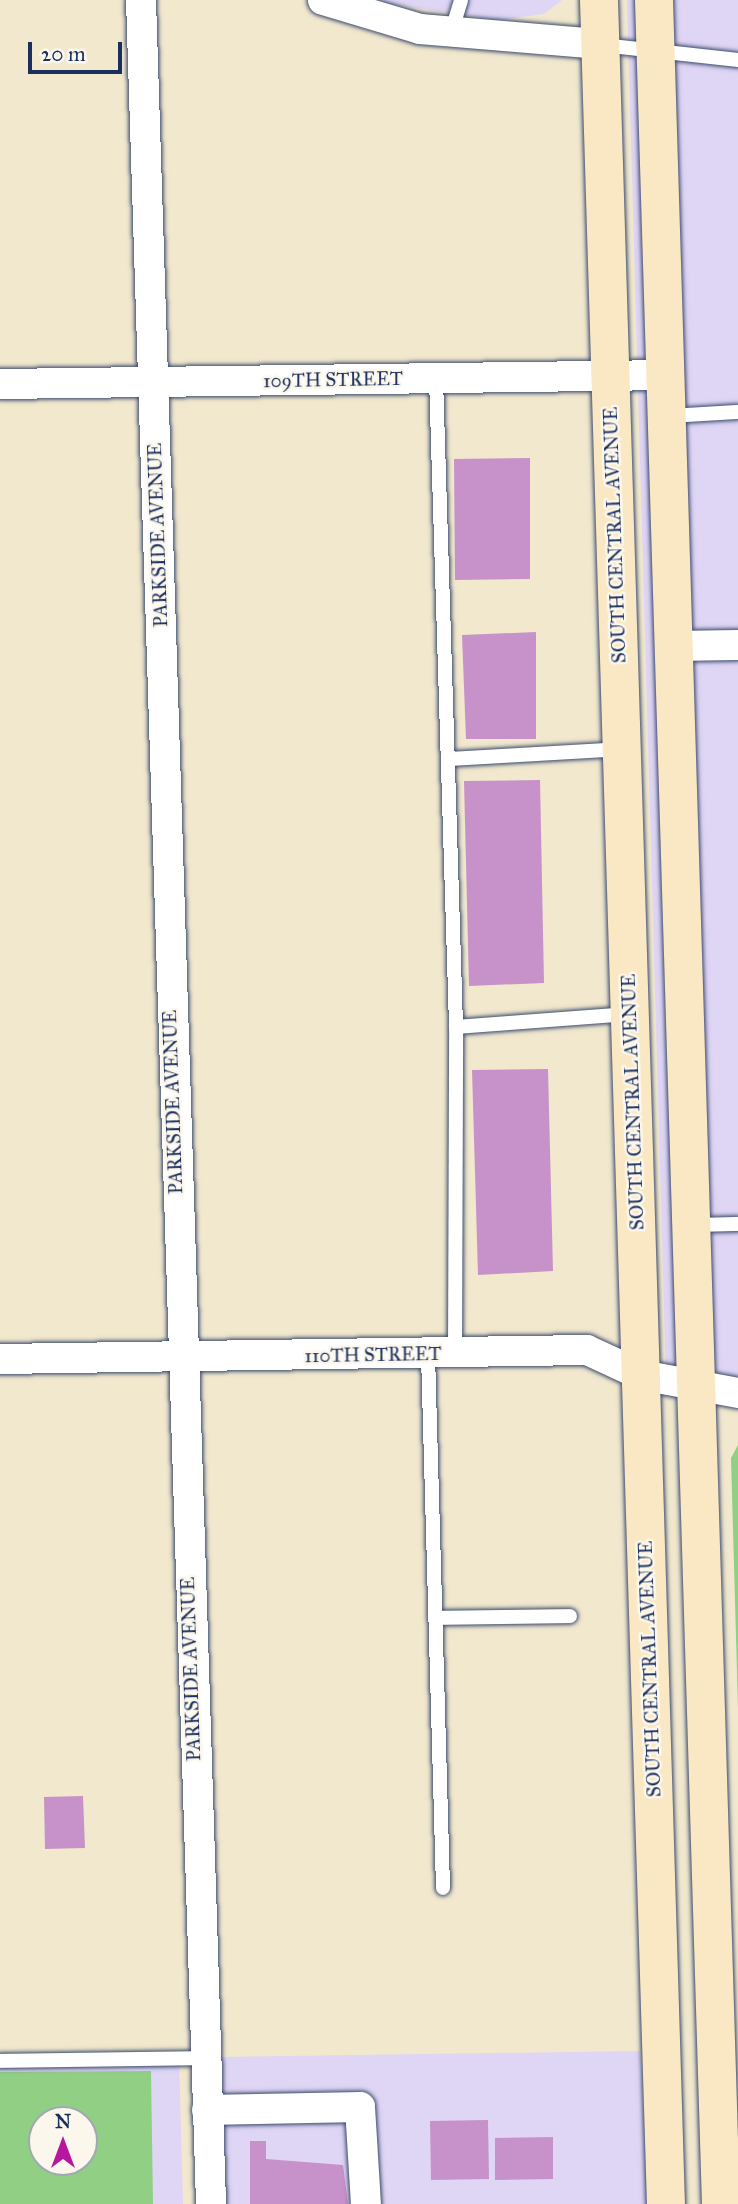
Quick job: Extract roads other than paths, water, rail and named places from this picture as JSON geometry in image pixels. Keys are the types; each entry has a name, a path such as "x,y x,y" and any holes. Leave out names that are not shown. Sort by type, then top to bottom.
{"street":[{"name":"PARKSIDE AVENUE","path":"141,0 180,1359 211,2204"},
{"path":"323,0 451,33 600,44"},
{"name":"SOUTH CENTRAL AVENUE","path":"599,0 666,2204"},
{"path":"654,0 696,1387 728,2098 721,2204"},
{"name":"109TH STREET","path":"0,384 666,375"},
{"path":"674,646 738,645"},
{"name":"110TH STREET","path":"0,1359 180,1359 587,1350 641,1375 738,1393"},
{"path":"207,2109 360,2107 366,2204"}],"lane":[{"path":"451,33 461,0"},
{"path":"600,44 656,53 738,60"},
{"path":"436,378 456,1027 442,1353 435,1618 443,1888"},
{"path":"666,416 738,412"},
{"path":"447,759 622,749"},
{"path":"456,1027 630,1014"},
{"path":"691,1226 738,1224"},
{"path":"435,1618 570,1616"},
{"path":"0,2061 205,2058"}]}
